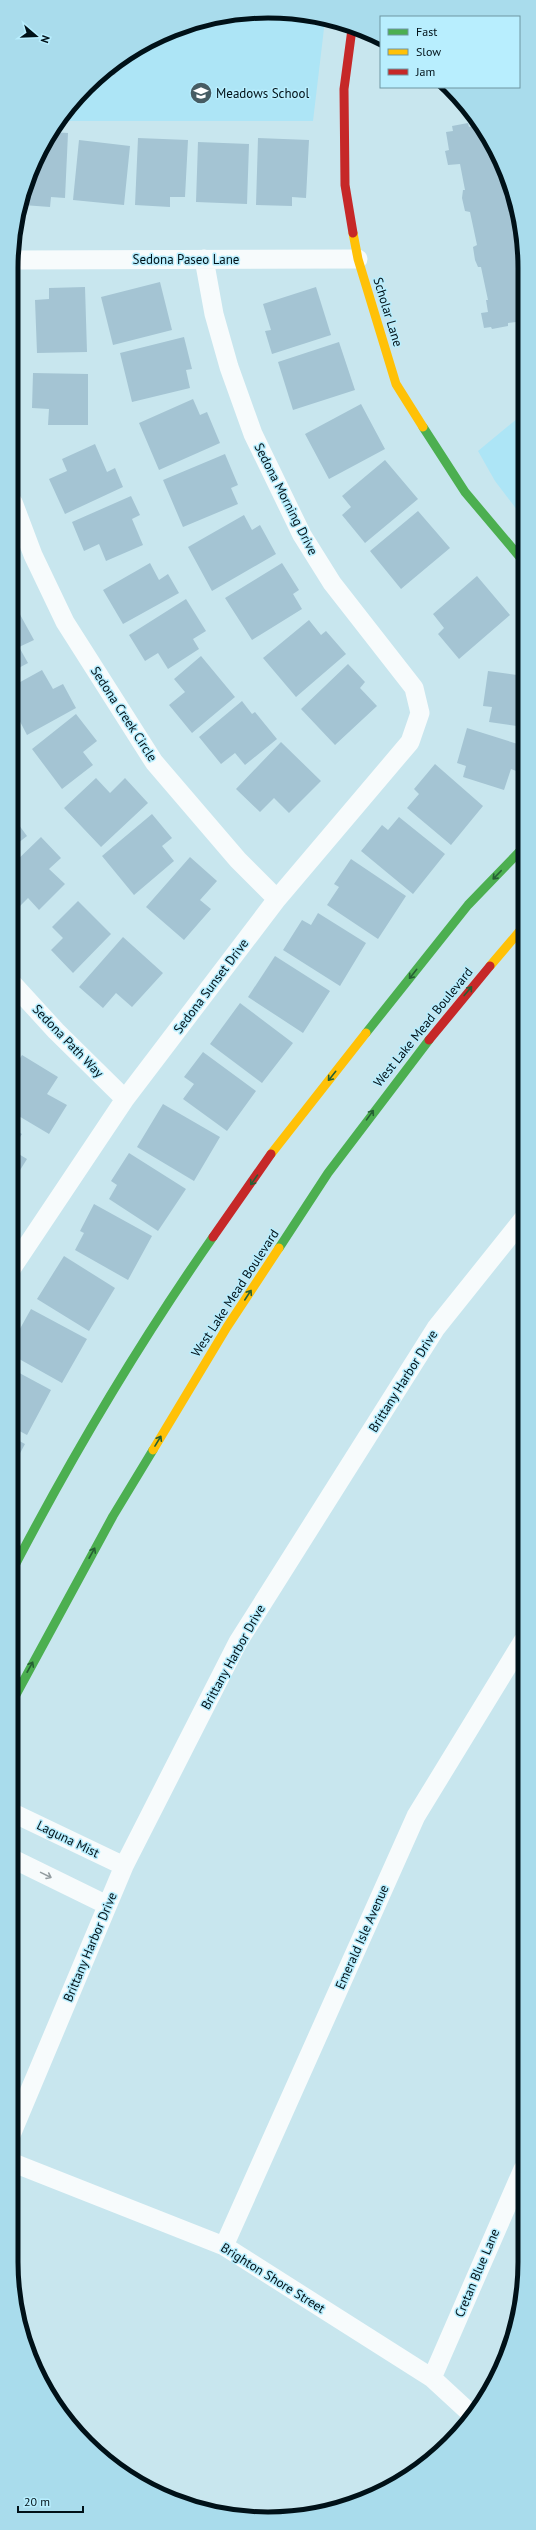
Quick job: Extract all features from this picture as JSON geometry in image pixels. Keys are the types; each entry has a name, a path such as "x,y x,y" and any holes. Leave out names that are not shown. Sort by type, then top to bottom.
{"main road":[{"name":"Scholar Lane","path":"351,32 344,89 345,185 358,259 396,384 465,492 496,531 518,555"},
{"path":"18,1560 56,1487 178,1287 281,1140 468,906 518,853"},
{"name":"West Lake Mead Boulevard","path":"18,1691 113,1516 227,1327 328,1173 379,1103 452,1011 518,933"}],"street":[{"name":"Sedona Morning Drive","path":"204,259 222,344 253,434 302,535 332,583 414,688 420,713"},
{"name":"Sedona Paseo Lane","path":"19,260 358,259"},
{"name":"Sedona Creek Circle","path":"18,515 33,555 65,622 154,762 238,860 277,899"},
{"name":"Sedona Sunset Drive","path":"18,1259 125,1099 277,899 410,742 420,713"},
{"name":"Sedona Path Way","path":"18,989 56,1031 125,1099"},
{"name":"Brittany Harbor Drive","path":"18,2118 124,1866 238,1642 436,1328 518,1226"},
{"name":"Emerald Isle Avenue","path":"224,2246 416,1816 518,1649"},
{"name":"Laguna Mist","path":"18,1815 124,1866"},
{"path":"18,1861 107,1905"},
{"name":"Brighton Shore Street","path":"18,2165 224,2246 432,2378 468,2411"},
{"name":"Cretan Blue Lane","path":"432,2378 518,2180"}],"shaded area":[{"name":"Meadows School","path":"268,18 301,20 324,25 313,121 66,121 80,103 103,80 143,51 172,37 203,27 235,20"},
{"path":"518,418 518,511 495,481 478,451"}],"building":[{"path":"117,69 115,75 111,74"},
{"path":"468,123 469,127 473,126 476,129 485,143 499,172 505,188 516,235 518,268 518,322 508,323 508,326 492,329 491,327 484,328 481,313 488,312 486,300 488,300 481,267 478,267 475,260 473,247 477,245 470,212 465,211 462,198 463,190 465,190 460,164 448,165 445,151 449,150 446,132 453,131 452,126"},
{"path":"58,132 68,133 65,198 51,197 50,207 26,205 37,172 51,143"},
{"path":"138,138 188,140 185,197 170,197 170,207 135,205"},
{"path":"258,138 309,140 306,198 292,197 292,206 256,205"},
{"path":"79,140 130,146 124,205 73,200"},
{"path":"198,142 249,144 247,204 196,202"},
{"path":"160,282 172,330 113,345 101,297"},
{"path":"85,287 87,352 37,353 35,300 49,299 49,288"},
{"path":"316,287 331,335 272,354 265,331 271,330 263,304"},
{"path":"184,337 192,369 186,370 190,388 132,402 120,353"},
{"path":"339,342 355,390 293,410 278,362"},
{"path":"33,373 88,374 88,425 48,425 49,409 32,408"},
{"path":"193,399 200,415 207,412 220,443 159,470 139,423"},
{"path":"361,404 385,449 329,479 305,434"},
{"path":"95,444 107,472 115,468 123,487 65,514 49,479 67,471 62,459"},
{"path":"225,454 238,485 231,488 238,504 183,527 163,480"},
{"path":"385,460 418,499 365,543 342,515 351,507 342,496"},
{"path":"131,496 140,515 132,519 143,545 106,561 99,544 84,551 72,522"},
{"path":"418,511 450,548 401,589 370,551"},
{"path":"244,515 252,530 260,525 276,554 212,591 188,547"},
{"path":"150,563 159,580 168,574 179,593 123,624 103,590"},
{"path":"282,563 299,590 293,594 302,609 252,640 225,598"},
{"path":"477,576 510,615 459,659 438,634 444,628 433,614"},
{"path":"186,599 206,631 193,639 199,649 168,669 158,653 145,661 129,635"},
{"path":"18,611 34,640 19,647 28,663 18,668"},
{"path":"309,620 321,635 326,631 346,654 296,697 263,658"},
{"path":"201,656 235,697 192,733 169,705 185,692 174,679"},
{"path":"348,664 365,682 360,688 377,706 335,745 301,709"},
{"path":"42,670 53,689 63,684 76,708 27,735 18,718 18,683"},
{"path":"488,671 518,675 518,726 489,722 492,707 483,706"},
{"path":"242,701 252,714 255,712 277,739 245,765 235,753 221,764 199,737"},
{"path":"76,714 97,741 83,752 93,765 62,789 32,749"},
{"path":"467,728 518,744 518,772 511,769 504,790 463,777 466,766 457,763"},
{"path":"281,742 321,781 289,813 274,798 260,812 236,789"},
{"path":"435,764 483,806 451,845 407,808 419,794 414,789"},
{"path":"96,778 110,793 125,778 148,803 101,847 64,808"},
{"path":"152,814 172,838 162,846 174,861 134,895 102,856"},
{"path":"399,817 445,854 413,894 361,851 382,825 388,830"},
{"path":"18,824 27,836 18,843"},
{"path":"41,837 61,858 49,869 65,884 39,910 28,898 18,908 18,859"},
{"path":"190,857 217,881 200,900 211,909 184,940 146,907"},
{"path":"351,859 406,896 378,939 327,905 339,887 334,884"},
{"path":"78,901 111,934 73,973 51,950 63,938 52,927"},
{"path":"318,913 366,943 340,986 283,950 302,920 311,925"},
{"path":"123,937 163,973 132,1007 116,993 103,1008 79,987"},
{"path":"275,956 330,991 303,1033 248,997"},
{"path":"240,1003 293,1043 262,1083 210,1044"},
{"path":"203,1052 256,1091 227,1131 183,1099 194,1084 184,1077"},
{"path":"22,1055 58,1077 47,1094 67,1105 49,1134 18,1116 18,1061"},
{"path":"163,1104 220,1137 194,1181 137,1147"},
{"path":"18,1132 22,1134 18,1140"},
{"path":"129,1153 186,1189 158,1231 109,1199 117,1185 111,1181"},
{"path":"18,1154 27,1159 18,1173"},
{"path":"94,1204 152,1236 128,1280 75,1250 84,1233 80,1231"},
{"path":"64,1256 115,1288 89,1331 37,1299"},
{"path":"31,1309 87,1339 62,1383 18,1358 18,1332"},
{"path":"18,1372 51,1390 27,1435 18,1430"},
{"path":"18,1440 25,1444 18,1457"}],"traffic: fast":[{"path":"423,427 465,492 518,555"},
{"path":"366,1033 468,905 518,853"},
{"path":"279,1248 328,1173 429,1040"},
{"path":"18,1560 58,1485 107,1401 159,1318 213,1237"},
{"path":"18,1691 113,1516 153,1450"}],"traffic: slow":[{"path":"353,233 358,259 396,384 423,427"},
{"path":"490,966 518,933"},
{"path":"271,1154 366,1033"},
{"path":"153,1450 227,1327 279,1248"}],"traffic: jam":[{"path":"352,32 344,89 345,185 353,233"},
{"path":"429,1040 490,966"},
{"path":"213,1237 271,1154"}],"place":[{"name":"Meadows School","path":"201,93"}]}
